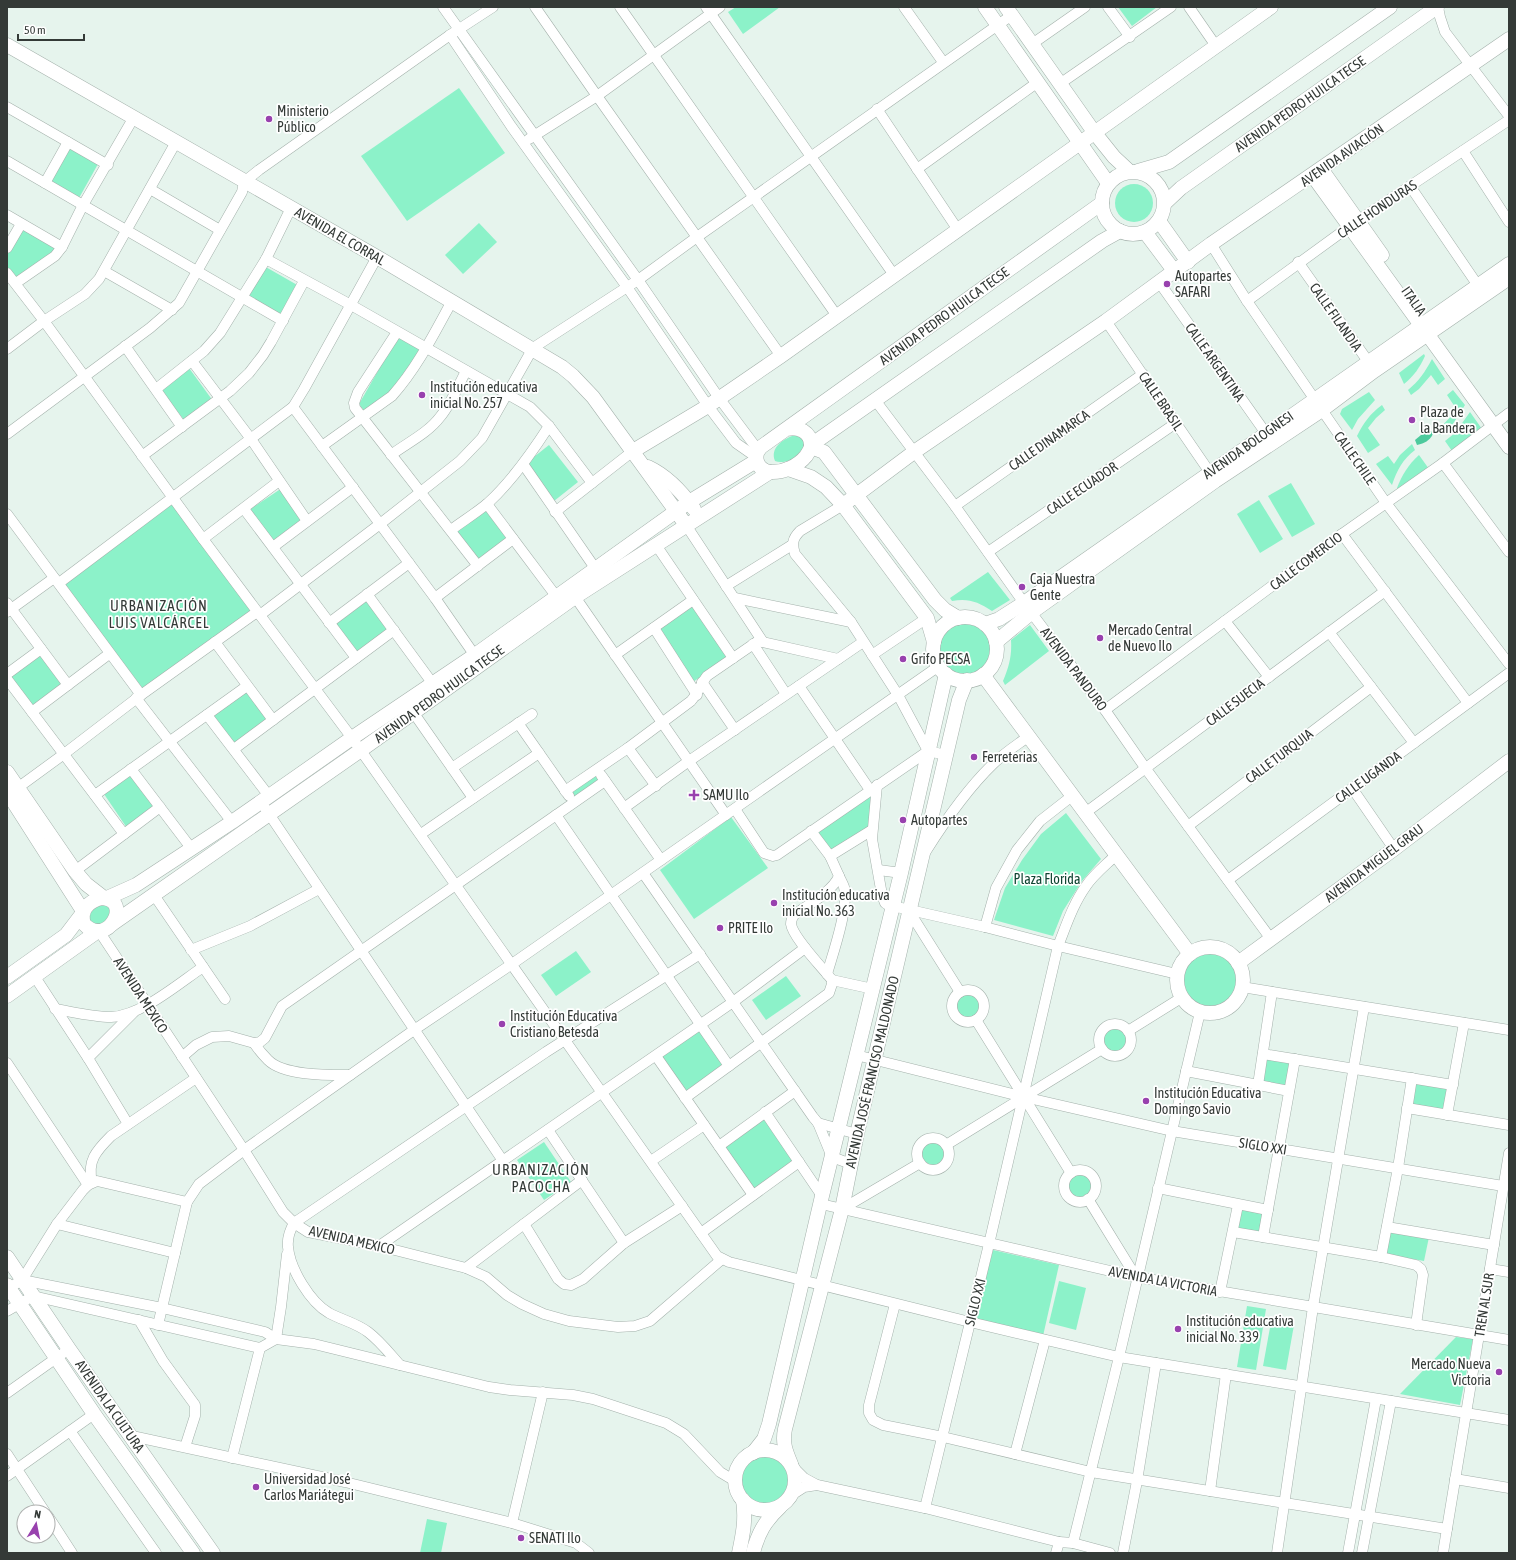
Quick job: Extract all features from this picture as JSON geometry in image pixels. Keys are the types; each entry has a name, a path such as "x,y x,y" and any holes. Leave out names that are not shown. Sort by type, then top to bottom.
{"street":[{"path":"443,7 454,33 524,143 627,287 756,456 761,468 770,472 788,469 810,477 826,487 843,505 927,618 934,642"},
{"path":"7,434 84,375 125,346 179,303 242,192 244,182 493,7"},
{"path":"536,7 597,96 781,356"},
{"path":"620,7 837,316"},
{"path":"524,143 534,135 597,96 654,55 709,10 720,7"},
{"path":"904,7 943,62"},
{"path":"985,7 1108,183"},
{"path":"1032,44 1085,7"},
{"path":"1108,7 1130,36"},
{"path":"1061,83 1171,7"},
{"path":"1189,7 1216,46"},
{"path":"555,512 633,451 714,402 781,356 1271,7"},
{"name":"AVENIDA PEDRO HUILCA TECSE","path":"1133,171 1169,162 1390,7"},
{"path":"1437,7 1446,32 1509,116"},
{"name":"AVENIDA PEDRO HUILCA TECSE","path":"1165,203 1181,188 1437,7"},
{"path":"709,10 894,275"},
{"path":"10,792 64,754 139,696 300,584 460,461 482,438 533,348 638,280 753,196 997,24 1009,11 1094,132 1114,157 1133,171 1146,174 1157,182 1164,194 1164,210 1159,221 1145,232 1132,234 1120,231 1112,226 1106,219 1103,212 1102,203 1104,190 1108,183 1120,174 1133,171"},
{"path":"454,33 534,135 638,280 714,402"},
{"name":"AVENIDA AVIACIÓN","path":"843,505 914,452 1106,321 1158,282 1175,272 1211,244 1317,173 1509,39"},
{"name":"AVENIDA EL CORRAL","path":"7,46 377,257 533,348 562,367 593,397 686,525"},
{"path":"917,169 1038,82"},
{"path":"7,107 108,165"},
{"path":"877,109 958,230"},
{"path":"16,283 55,256 62,247 83,205 108,165 134,118"},
{"name":"CALLE HONDURAS","path":"1247,301 1298,262 1509,120"},
{"path":"45,183 68,142"},
{"path":"7,349 44,321 85,294 98,280 176,142"},
{"path":"1463,151 1509,222"},
{"path":"7,161 283,321"},
{"name":"ITALIA","path":"1317,173 1427,327 1509,431"},
{"path":"1410,186 1481,290"},
{"path":"150,189 220,230"},
{"name":"AVENIDA PEDRO HUILCA TECSE","path":"112,924 414,712 556,596 572,592 595,568 756,456 787,429 1102,203"},
{"path":"156,389 192,361 216,338 266,259 290,208"},
{"path":"7,215 62,247"},
{"path":"1159,221 1188,262"},
{"path":"7,248 21,224"},
{"name":"AVENIDA PEDRO HUILCA TECSE","path":"788,469 803,460 811,446 875,400 1102,241 1120,231"},
{"path":"1145,232 1175,272"},
{"name":"CALLE CHILE","path":"1211,244 1247,301 1386,503 1509,664"},
{"path":"68,685 9,608 56,581 173,498 293,407 377,257"},
{"path":"266,259 304,281 351,305 530,407 548,426 592,483"},
{"name":"CALLE FILANDIA","path":"1298,262 1371,366"},
{"name":"AVENIDA BOLOGNESI","path":"996,642 1028,607 1212,476 1481,290 1509,264"},
{"path":"104,271 172,310"},
{"path":"7,273 16,283 203,539 361,750 603,1093 712,1251 722,1259 895,1304 1119,1357 1509,1420"},
{"name":"AVENIDA BOLOGNESI","path":"1481,290 1509,278"},
{"path":"142,456 220,398 249,373 263,355 304,281"},
{"name":"CALLE ARGENTINA","path":"1158,282 1269,437"},
{"path":"322,446 392,396 408,377 452,301"},
{"name":"CALLE BRASIL","path":"1106,321 1212,476"},
{"path":"397,332 355,398 355,408 478,566"},
{"path":"125,346 182,427"},
{"path":"192,361 251,439 307,521"},
{"path":"391,455 433,425 440,418 446,410 466,371"},
{"name":"CALLE DINAMARCA","path":"955,506 1143,374"},
{"name":"AVENIDA PANDURO","path":"875,400 1105,710 1146,769 1271,939"},
{"path":"293,407 435,598 478,660"},
{"path":"1501,419 1509,447"},
{"name":"CALLE COMERCIO","path":"1105,710 1342,534 1501,419"},
{"name":"CALLE ECUADOR","path":"988,552 1176,423"},
{"path":"451,530 487,504 513,477 548,426"},
{"path":"787,429 799,429 806,432 810,438 811,446 824,452 935,600 945,610 958,618"},
{"path":"1443,462 1509,552"},
{"path":"523,464 595,568"},
{"name":"AVENIDA EL CORRAL","path":"642,464 657,471 672,483 689,502 699,517"},
{"name":"AVENIDA PEDRO HUILCA TECSE","path":"105,898 136,885 232,822 352,738 433,684 478,660 572,592 656,545 770,472"},
{"path":"203,539 279,482"},
{"path":"273,547 353,487"},
{"path":"487,504 556,596"},
{"path":"843,505 800,531 794,537 792,545 795,554 851,622 898,695 928,751"},
{"path":"244,509 356,658"},
{"path":"7,514 110,654 170,741 232,822"},
{"path":"686,525 764,642"},
{"path":"1342,534 1468,703"},
{"path":"435,598 513,539"},
{"path":"656,545 733,658"},
{"path":"726,586 792,545"},
{"path":"329,623 409,563"},
{"name":"CALLE SUECIA","path":"1085,813 1385,591"},
{"path":"572,592 689,761 764,853 768,855 777,854 928,751 946,755"},
{"path":"367,594 433,684"},
{"path":"735,598 851,622"},
{"path":"615,655 693,600"},
{"name":"AVENIDA BOLOGNESI","path":"985,624 1028,607"},
{"path":"872,655 927,618"},
{"path":"958,618 972,618 985,624 992,632 997,650 993,664 983,675 967,680 956,679 942,670 935,659 933,650 937,633 943,626 958,618"},
{"path":"1225,621 1269,677"},
{"path":"654,628 697,695"},
{"path":"234,749 394,630"},
{"path":"1329,632 1414,743"},
{"path":"565,791 628,748 691,701 697,695 702,682 707,676 758,641 838,659"},
{"path":"215,642 273,720"},
{"path":"624,808 689,761 863,642"},
{"path":"753,644 786,694"},
{"path":"7,674 41,649"},
{"path":"32,712 110,654"},
{"path":"158,1324 187,1202 199,1184 244,1150 414,1030 512,964 898,695 942,670"},
{"path":"739,1553 745,1519 743,1500 738,1491 736,1481 737,1471 741,1462 753,1452 764,1439 768,1431 804,1280 821,1200 901,873 928,751 942,670"},
{"name":"CALLE UGANDA","path":"1228,880 1509,673"},
{"path":"983,675 1190,954"},
{"path":"7,679 124,834"},
{"name":"AVENIDA JOSÉ FRANCISO MALDONADO","path":"792,1465 786,1452 784,1436 842,1209 874,1060 959,700 967,680"},
{"path":"702,682 736,730"},
{"path":"95,795 247,686"},
{"path":"799,686 835,739 873,788 872,839 885,903 893,907 909,911 986,927 1058,946 1177,974"},
{"name":"CALLE TURQUIA","path":"1188,826 1371,687"},
{"path":"414,712 473,798"},
{"path":"452,768 532,714"},
{"path":"207,715 234,749 265,799 269,814 503,1161"},
{"path":"518,723 574,803"},
{"path":"922,858 941,828 993,763 1029,736"},
{"path":"628,748 656,786"},
{"path":"421,834 539,753"},
{"name":"AVENIDA MIGUEL GRAU","path":"1238,963 1394,849 1509,761"},
{"path":"131,769 191,848"},
{"path":"597,769 661,860"},
{"path":"7,772 10,792 83,913 84,924 87,927 99,931"},
{"path":"182,1057 196,1045 212,1037 229,1036 254,1043 260,1042 265,1038 282,1006 360,950 457,885 605,781"},
{"path":"1352,788 1394,849"},
{"path":"7,996 99,931 112,924 117,914 116,908 111,901 86,884 10,792"},
{"path":"986,927 996,888 1017,850 1040,821 1072,796"},
{"path":"74,871 160,807"},
{"path":"556,816 729,1066"},
{"path":"830,856 872,830"},
{"path":"811,831 830,856 844,887 845,899 830,977"},
{"name":"SIGLO XXI","path":"925,1508 1024,1097 1058,946 1072,910 1085,887 1116,855"},
{"path":"879,870 901,873"},
{"path":"643,873 818,1123 832,1157 851,1164"},
{"path":"685,1098 829,993 832,984 830,977 805,948 793,928 792,919 794,915 831,888 839,876"},
{"path":"191,950 250,926 319,889"},
{"path":"154,895 224,999"},
{"path":"7,977 66,935 76,924 90,902 105,898"},
{"path":"909,911 960,992"},
{"name":"AVENIDA MEXICO","path":"99,931 244,1150 283,1212 294,1223 308,1232 379,1246 466,1268 486,1277 507,1295 517,1301 544,1314 569,1321 618,1326 635,1326 650,1321 722,1259"},
{"path":"379,1246 656,1056 733,1002 805,948"},
{"path":"1209,948 1218,949 1227,953 1238,963 1242,974 1242,987 1237,998 1230,1006 1212,1013 1200,1012 1187,1004 1181,998 1177,974 1181,965 1190,954 1209,948"},
{"path":"276,1339 282,1307 289,1232 294,1223 546,1052 700,954"},
{"path":"55,1009 111,1017 125,1015 148,1004 202,967"},
{"path":"35,977 88,1058 128,1124"},
{"path":"830,977 872,989"},
{"path":"1242,987 1509,1030"},
{"path":"973,991 977,993 982,1000 984,1009 980,1017 976,1020 960,1020 954,1014 952,1002 960,992 973,991"},
{"path":"1258,1085 1272,992"},
{"path":"1128,1031 1181,998"},
{"path":"1277,1553 1313,1307 1364,1007"},
{"path":"88,1058 136,1011"},
{"path":"1073,1543 1119,1357 1136,1277 1200,1012"},
{"path":"976,1020 1071,1173"},
{"path":"1447,1115 1464,1023"},
{"path":"1108,1026 1121,1026 1128,1031 1131,1043 1124,1054 1112,1056 1102,1049 1099,1040 1100,1036 1108,1026"},
{"path":"254,1043 268,1061 278,1067 316,1074 350,1075"},
{"path":"946,1145 1102,1049"},
{"path":"1262,1054 1453,1085"},
{"name":"SIGLO XXI","path":"856,1055 1024,1097 1172,1131 1503,1186"},
{"path":"656,1056 753,1195"},
{"path":"1263,1237 1295,1059"},
{"path":"7,1063 90,1184"},
{"path":"1186,1071 1289,1091"},
{"path":"90,1184 90,1166 93,1157 111,1136 196,1078"},
{"path":"1381,1257 1398,1168 1412,1078"},
{"path":"718,1146 795,1091"},
{"path":"1407,1108 1509,1125"},
{"path":"765,1112 799,1162 821,1200"},
{"path":"818,1123 857,1134"},
{"path":"650,1161 704,1125"},
{"path":"548,1130 624,1243"},
{"path":"935,1138 943,1141 946,1145 948,1148 949,1157 942,1167 934,1170 923,1166 920,1163 918,1159 918,1150 922,1142 935,1138"},
{"name":"TREN AL SUR","path":"1443,1553 1509,1153"},
{"path":"701,1233 799,1162"},
{"path":"842,1209 920,1163"},
{"path":"1075,1171 1084,1171 1092,1176 1095,1188 1094,1193 1088,1199 1076,1201 1072,1200 1066,1194 1064,1183 1071,1173 1075,1171"},
{"path":"466,1268 582,1180"},
{"path":"8,1287 22,1280 57,1224 90,1184 97,1181 187,1202"},
{"path":"1158,1188 1268,1210"},
{"path":"1088,1199 1136,1277"},
{"name":"AVENIDA LA VICTORIA","path":"821,1200 842,1209 1136,1277 1509,1340"},
{"path":"1220,1292 1238,1205"},
{"path":"524,1224 558,1279 564,1284 571,1285 583,1279 624,1243 682,1206"},
{"path":"57,1224 175,1253"},
{"path":"1386,1227 1494,1245"},
{"path":"1233,1232 1381,1257 1416,1265 1421,1269 1423,1276 1416,1325"},
{"path":"288,1247 298,1277 308,1294 329,1313 351,1321 369,1332 400,1365"},
{"name":"AVENIDA LA CULTURA","path":"7,1258 213,1553"},
{"path":"1490,1269 1509,1272"},
{"path":"22,1280 162,1308 265,1332 276,1339 314,1344 489,1388 573,1395 593,1399 666,1423 684,1434 720,1472 736,1481"},
{"name":"AVENIDA LA CULTURA","path":"8,1287 13,1307 56,1358 193,1553"},
{"path":"13,1307 34,1296 260,1348 276,1339"},
{"path":"895,1304 869,1405 869,1414 873,1420 883,1425 943,1437 1090,1472 1137,1481 1210,1491 1368,1518 1447,1529"},
{"path":"139,1320 164,1361 195,1405 195,1416 185,1447"},
{"path":"1015,1454 1045,1340"},
{"path":"232,1458 260,1348"},
{"path":"7,1393 70,1349"},
{"path":"1123,1553 1137,1481 1156,1363"},
{"path":"1210,1491 1226,1374"},
{"path":"512,1523 543,1392"},
{"path":"1348,1553 1376,1399"},
{"path":"1362,1553 1391,1401"},
{"path":"7,1476 94,1414"},
{"path":"70,1431 156,1553"},
{"path":"132,1436 345,1482 512,1523 576,1543 589,1553"},
{"path":"753,1452 772,1450 781,1454 804,1478 817,1484 925,1508 1059,1542 1073,1543 1110,1553"},
{"path":"7,1454 40,1504"},
{"path":"743,1500 752,1506 763,1509 773,1508 787,1500 794,1488 795,1479 792,1465"},
{"path":"1455,1479 1509,1488"},
{"path":"753,1553 762,1528 768,1518 804,1486 817,1484"},
{"path":"56,1528 72,1553"},
{"path":"1056,1553 1059,1542"}],"green space":[{"path":"736,7 780,7 743,34 728,12"},
{"path":"1118,7 1157,7 1132,26"},
{"path":"459,88 505,153 407,221 361,156"},
{"path":"69,148 98,164 79,198 50,182"},
{"path":"1130,184 1138,184 1148,189 1152,196 1152,210 1148,217 1138,222 1130,222 1120,217 1118,214 1115,207 1115,199 1120,189 1123,187"},
{"path":"479,223 497,242 463,274 445,255"},
{"path":"23,227 58,247 54,252 17,278 7,268 7,255"},
{"path":"264,266 299,286 283,317 247,296"},
{"path":"398,336 421,350 399,385 365,412 359,404"},
{"path":"1424,354 1425,356 1419,368 1404,384 1399,373"},
{"path":"1432,359 1445,379 1438,385 1431,375 1419,389 1411,395 1408,390 1422,376"},
{"path":"189,368 213,401 185,421 160,390"},
{"path":"1453,390 1465,405 1451,427 1440,435 1437,431 1457,410 1447,395"},
{"path":"1369,392 1375,400 1358,419 1352,430 1340,414 1342,409"},
{"path":"1382,405 1385,410 1368,428 1380,445 1368,453 1357,436 1368,419"},
{"path":"1470,412 1482,429 1452,451 1445,441 1455,433"},
{"path":"792,436 803,438 804,444 801,453 788,461 775,461 774,452 778,445"},
{"path":"1412,444 1415,450 1401,465 1392,485 1376,464 1388,456 1394,464 1400,455"},
{"path":"549,445 578,482 554,501 525,464"},
{"path":"1419,455 1429,469 1399,491 1397,488 1403,474"},
{"path":"1291,483 1315,524 1292,537 1268,496"},
{"path":"282,488 307,519 274,544 249,510"},
{"path":"1259,500 1283,539 1260,553 1237,514"},
{"path":"172,504 251,610 143,689 64,584"},
{"path":"487,507 510,538 479,562 454,531"},
{"path":"988,572 1010,600 992,611 982,605 968,600 952,601 950,598"},
{"path":"367,598 389,629 356,654 333,623"},
{"path":"691,605 728,657 693,682 658,629"},
{"path":"961,623 971,623 981,627 988,634 992,644 992,654 988,664 981,671 971,675 961,675 951,671 944,664 940,654 940,644 944,634 951,627"},
{"path":"1030,625 1049,651 1005,685 1003,681 1010,661 1011,640"},
{"path":"40,652 65,685 33,708 9,677"},
{"path":"247,690 270,721 234,746 211,717"},
{"path":"131,773 156,806 127,828 104,794"},
{"path":"597,775 599,779 573,797 571,791"},
{"path":"867,797 875,797 868,829 832,850 828,849 816,832"},
{"name":"Plaza Florida","path":"1066,813 1101,859 1082,881 1063,911 1053,936 994,920 1005,888 1022,860 1041,834"},
{"path":"731,817 768,868 694,919 660,870"},
{"path":"103,902 113,910 101,926 89,924 87,915"},
{"path":"576,951 591,972 556,996 541,975"},
{"path":"1210,951 1221,953 1234,964 1237,969 1239,980 1237,991 1226,1004 1221,1007 1210,1009 1199,1007 1186,996 1183,991 1181,980 1183,969 1194,956 1199,953"},
{"path":"786,976 801,996 766,1020 752,1000"},
{"path":"967,994 972,995 978,1001 978,1011 972,1017 967,1018 962,1017 956,1011 955,1006 956,1001 962,995"},
{"path":"1116,1028 1121,1029 1127,1035 1127,1045 1121,1051 1116,1052 1111,1051 1105,1045 1104,1040 1105,1035 1111,1029"},
{"path":"700,1030 723,1064 685,1092 660,1057"},
{"path":"1267,1058 1292,1063 1287,1087 1262,1082"},
{"path":"1416,1082 1450,1088 1445,1112 1411,1106"},
{"path":"764,1119 794,1161 753,1191 724,1147"},
{"path":"934,1141 939,1142 945,1148 945,1158 939,1164 934,1165 929,1164 923,1158 922,1153 923,1148 929,1142"},
{"path":"544,1142 571,1182 544,1200 517,1160"},
{"path":"1080,1174 1085,1175 1091,1181 1091,1191 1085,1197 1080,1198 1075,1197 1069,1191 1068,1186 1069,1181 1075,1175"},
{"path":"1241,1208 1265,1212 1261,1235 1237,1230"},
{"path":"1388,1230 1429,1237 1424,1261 1385,1254"},
{"path":"993,1250 1059,1265 1043,1336 975,1319"},
{"path":"1059,1281 1086,1288 1076,1330 1049,1323"},
{"path":"1247,1306 1266,1309 1256,1370 1237,1367"},
{"path":"1271,1322 1294,1325 1286,1370 1263,1366"},
{"path":"1456,1337 1473,1339 1460,1405 1400,1394"},
{"path":"761,1454 771,1454 784,1461 791,1474 791,1484 784,1497 771,1504 761,1504 752,1500 745,1493 741,1484 741,1474 745,1465 752,1458"},
{"path":"427,1519 447,1523 441,1553 420,1553"}],"shaded area":[{"path":"1430,431 1433,434 1430,438 1417,445 1415,440 1421,435"}],"place":[{"name":"Ministerio Público","path":"269,119"},
{"name":"Autopartes SAFARI","path":"1167,284"},
{"name":"Institución educativa inicial No. 257","path":"422,395"},
{"name":"Plaza de la Bandera","path":"1412,420"},
{"name":"Caja Nuestra Gente","path":"1022,587"},
{"name":"Mercado Central de Nuevo Ilo","path":"1100,638"},
{"name":"Grifo PECSA","path":"903,659"},
{"name":"Ferreterias","path":"974,757"},
{"name":"SAMU Ilo","path":"694,795"},
{"name":"Autopartes","path":"903,820"},
{"name":"Institución educativa inicial No. 363","path":"774,903"},
{"name":"PRITE Ilo","path":"720,928"},
{"name":"Institución Educativa Cristiano Betesda","path":"502,1024"},
{"name":"Institución Educativa Domingo Savio","path":"1146,1101"},
{"name":"Institución educativa inicial No. 339","path":"1178,1329"},
{"name":"Mercado Nueva Victoria","path":"1499,1372"},
{"name":"Universidad José Carlos Mariátegui","path":"256,1487"},
{"name":"SENATI Ilo","path":"521,1538"}],"district":[{"name":"URBANIZACIÓN LUIS VALCÁRCEL","path":"159,614"},
{"name":"URBANIZACIÓN PACOCHA","path":"541,1178"}]}
